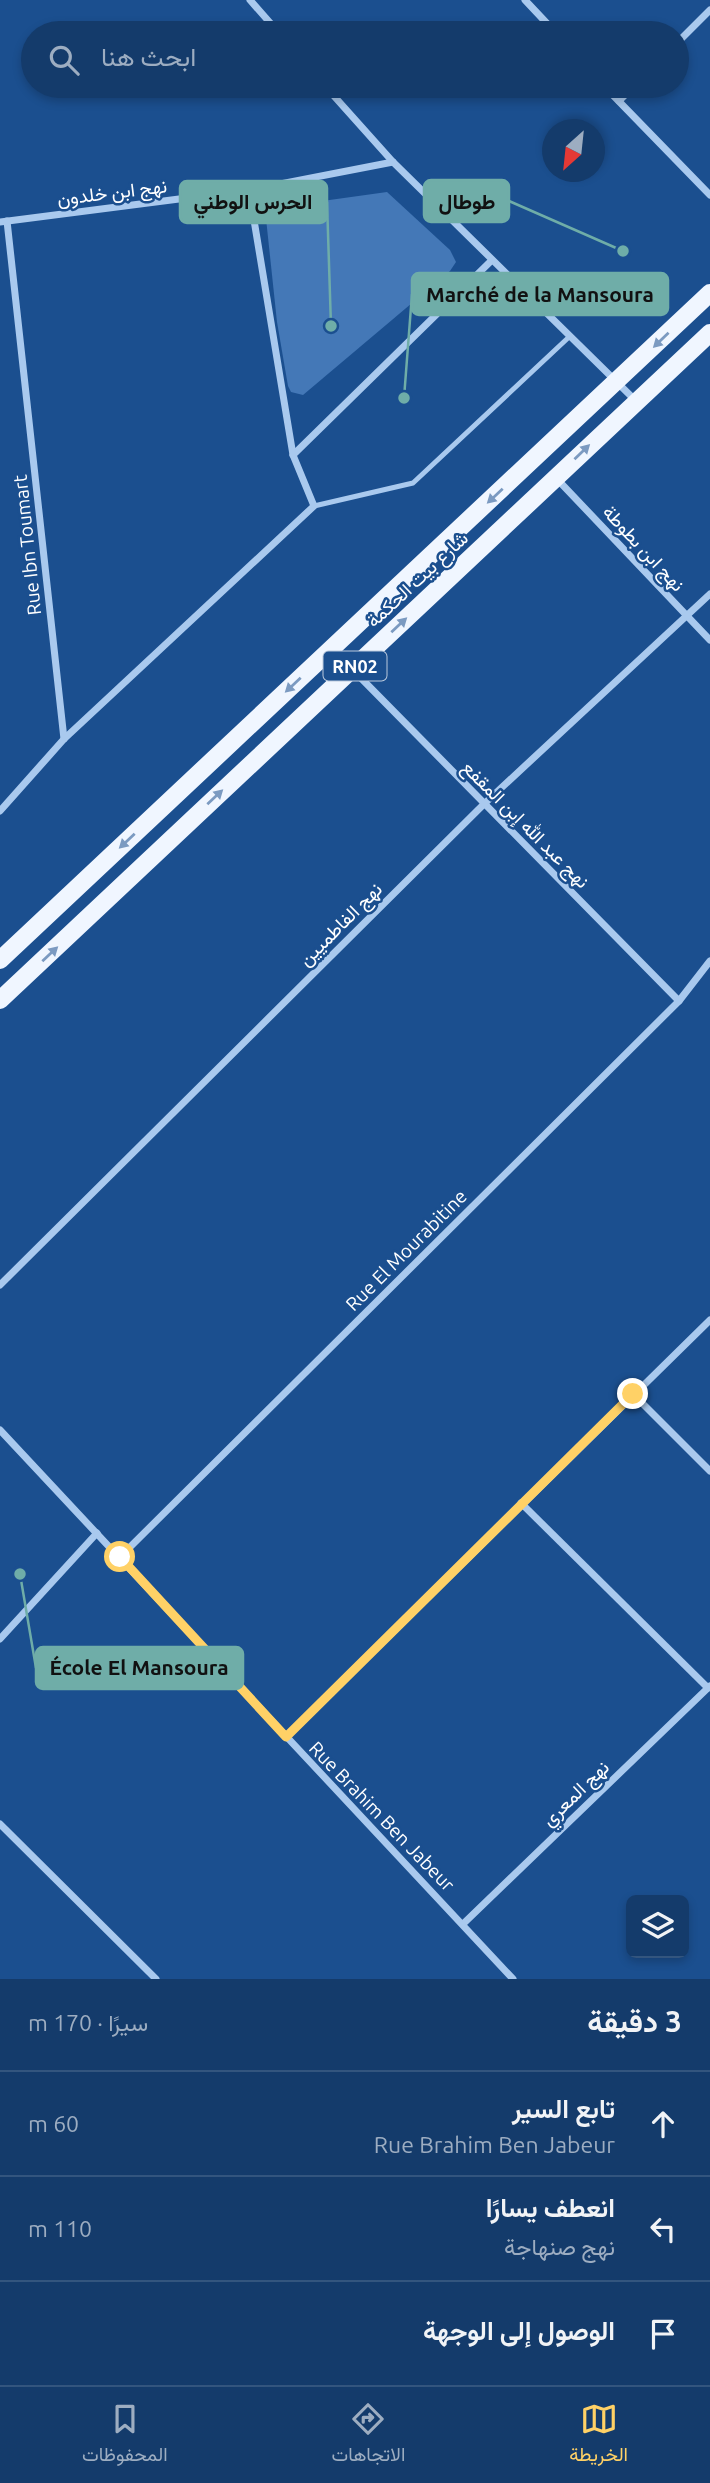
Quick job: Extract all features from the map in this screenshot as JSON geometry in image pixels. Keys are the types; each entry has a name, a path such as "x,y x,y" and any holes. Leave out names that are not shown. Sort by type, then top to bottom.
{"main road":[{"name":"شارع بيت الحكمة","path":"0,960 710,293"},
{"name":"شارع بيت الحكمة","path":"0,1000 710,333"}],"street":[{"path":"250,0 268,21"},
{"path":"525,0 545,21"},
{"path":"689,31 710,10"},
{"path":"336,98 393,162 491,261 636,401"},
{"path":"616,98 710,195"},
{"path":"619,101 622,98"},
{"name":"نهج ابن خلدون","path":"3,222 249,190 393,162"},
{"path":"0,811 64,739 314,506 293,455 249,190"},
{"name":"Rue Ibn Toumart","path":"3,222 64,739"},
{"path":"293,455 491,261"},
{"name":"نهج ابن بطوطة","path":"556,477 710,640"},
{"name":"نهج الفاطميين","path":"0,1285 484,804 710,594"},
{"name":"نهج عبد الله إبن المقفع","path":"352,669 679,1001"},
{"name":"Rue El Mourabitine","path":"120,1557 679,1001 710,961"},
{"path":"286,1737 710,1320"},
{"path":"633,1394 710,1471"},
{"name":"Rue Brahim Ben Jabeur","path":"0,1430 513,1979"},
{"path":"521,1503 709,1687"},
{"path":"0,1639 97,1533"},
{"name":"نهج المعري","path":"463,1924 709,1687"},
{"path":"0,1824 156,1979"}],"lane":[{"path":"314,506 413,483 569,337"}],"building":[{"path":"387,192 450,250 456,262 450,271 303,395 291,392 277,322 265,209"}],"place":[{"name":"طوطال","path":"623,251"},
{"name":"الحرس الوطني","path":"331,326"},
{"name":"Marché de la Mansoura","path":"404,398"},
{"name":"École El Mansoura","path":"20,1574"}],"route":[{"path":"120,1557 286,1737 633,1394"}]}
